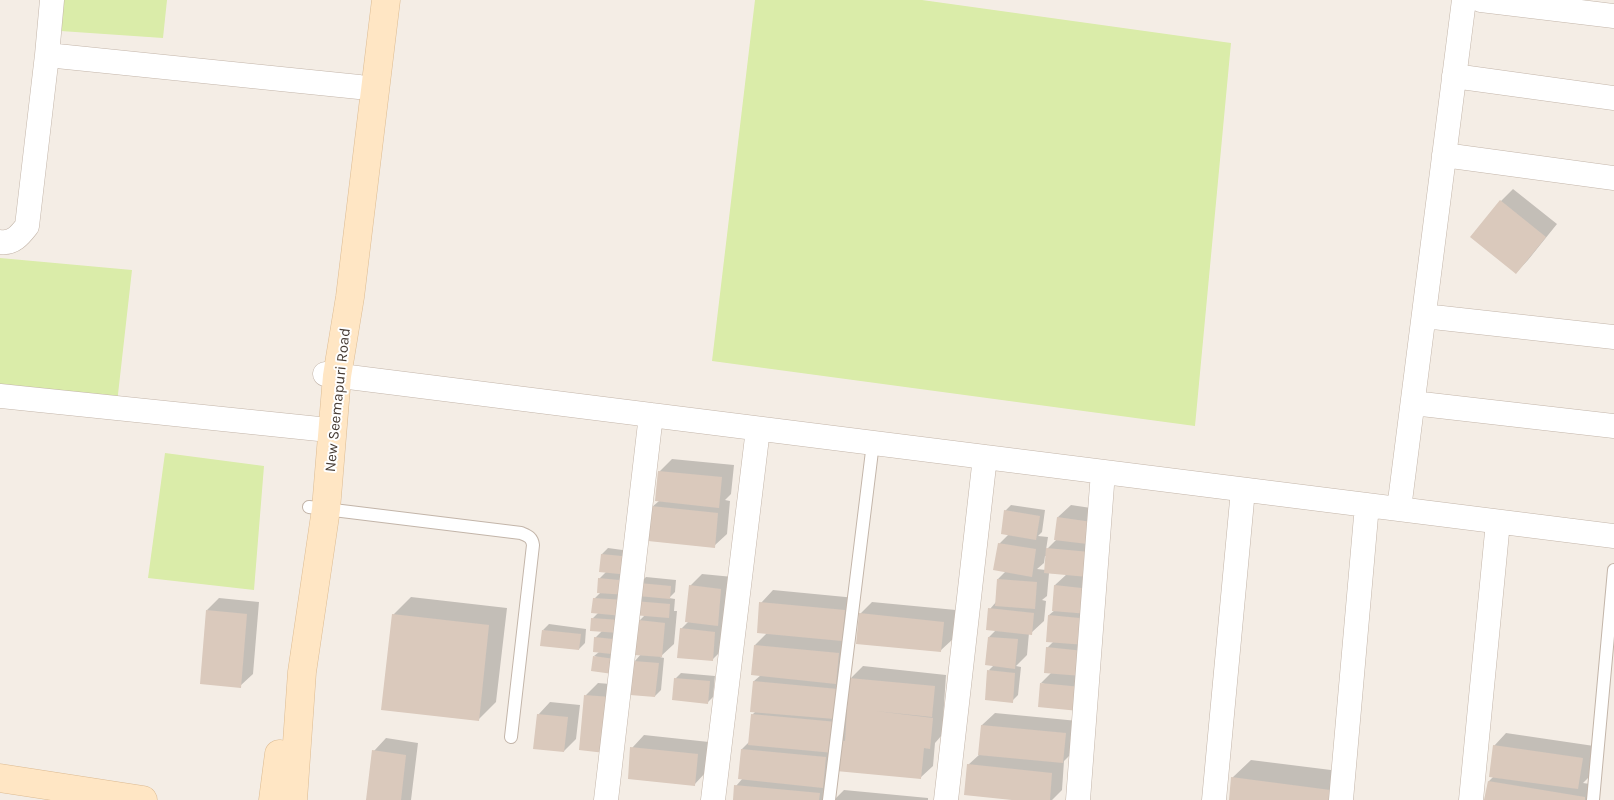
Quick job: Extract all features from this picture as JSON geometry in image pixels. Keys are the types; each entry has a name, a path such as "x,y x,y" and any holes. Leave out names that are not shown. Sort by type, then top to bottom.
{"main road":[{"name":"New Seemapuri Road","path":"293,800 302,672 369,0"},
{"name":"New Seemapuri Road","path":"273,800 318,508 319,429 350,297 386,0"},
{"path":"0,778 143,800"}],"street":[{"path":"0,242 6,243 19,236 27,226 48,55 52,0"},
{"path":"1399,509 1464,0"},
{"path":"1481,0 1614,16"},
{"path":"48,55 359,87"},
{"path":"1454,76 1614,98"},
{"path":"1444,155 1614,178"},
{"path":"1424,316 1614,337"},
{"path":"331,375 1614,536"},
{"path":"0,396 319,429"},
{"path":"1413,403 1614,426"},
{"path":"606,800 651,416"},
{"path":"713,800 758,429"},
{"path":"946,800 985,457"},
{"path":"1078,800 1103,472"},
{"path":"1214,800 1243,490"},
{"path":"1341,800 1367,506"},
{"path":"1471,800 1498,522"}],"lane":[{"path":"829,800 872,443"},
{"path":"318,508 521,533 529,536 533,545 511,736"},
{"path":"1593,800 1614,570"}],"green space":[{"path":"50,0 167,0 163,38 46,30"},
{"path":"755,0 922,0 1231,43 1195,426 712,361"},
{"path":"0,258 132,270 116,412 0,400"},
{"path":"165,453 264,466 254,590 148,578"}],"building":[{"path":"1500,200 1546,237 1516,274 1470,237"},
{"path":"658,471 722,477 719,508 655,501"},
{"path":"651,506 718,513 715,548 648,541"},
{"path":"1004,510 1040,516 1036,540 1001,534"},
{"path":"1057,517 1099,523 1096,545 1054,540"},
{"path":"998,543 1036,549 1032,577 993,570"},
{"path":"1046,548 1090,552 1088,577 1044,573"},
{"path":"601,554 632,557 630,575 599,572"},
{"path":"598,578 630,581 629,595 597,593"},
{"path":"997,579 1037,582 1035,609 995,606"},
{"path":"639,583 671,586 670,599 638,596"},
{"path":"689,585 721,589 718,626 685,622"},
{"path":"1054,585 1091,589 1089,614 1052,611"},
{"path":"593,598 625,600 623,616 591,613"},
{"path":"634,601 670,604 669,618 633,615"},
{"path":"759,602 845,610 842,641 757,633"},
{"path":"988,608 1034,613 1032,635 986,630"},
{"path":"206,610 247,614 241,688 200,684"},
{"path":"859,613 944,622 941,652 856,644"},
{"path":"392,614 489,625 479,721 381,710"},
{"path":"1048,615 1090,619 1087,645 1046,642"},
{"path":"591,618 620,620 620,633 590,631"},
{"path":"638,620 665,623 662,657 635,655"},
{"path":"680,628 715,632 713,661 677,658"},
{"path":"542,630 581,634 579,650 540,646"},
{"path":"594,637 622,640 621,655 593,652"},
{"path":"988,637 1018,639 1015,669 985,665"},
{"path":"754,645 839,653 836,684 751,675"},
{"path":"1046,647 1084,651 1082,676 1044,673"},
{"path":"593,656 622,660 620,675 591,671"},
{"path":"633,661 659,663 655,697 630,695"},
{"path":"987,670 1015,673 1013,703 985,700"},
{"path":"674,678 710,681 708,704 672,700"},
{"path":"849,678 935,686 932,717 875,711 933,718 930,749 924,748 921,779 836,771 838,740 845,741"},
{"path":"753,681 838,689 835,719 750,712"},
{"path":"1040,683 1081,687 1079,711 1038,707"},
{"path":"584,695 611,697 605,753 579,750"},
{"path":"537,714 568,717 564,752 533,749"},
{"path":"751,714 837,722 834,753 748,745"},
{"path":"981,725 1066,733 1063,763 978,755"},
{"path":"1493,745 1583,758 1578,789 1489,777"},
{"path":"630,747 698,754 695,786 628,779"},
{"path":"741,749 826,757 823,788 738,779"},
{"path":"372,750 406,755 401,800 366,800"},
{"path":"967,764 1052,773 1050,800 1012,800 964,795"},
{"path":"1231,777 1338,791 1337,800 1229,800"},
{"path":"1488,781 1585,797 1585,800 1484,800"},
{"path":"734,785 820,793 819,800 733,800"}]}
